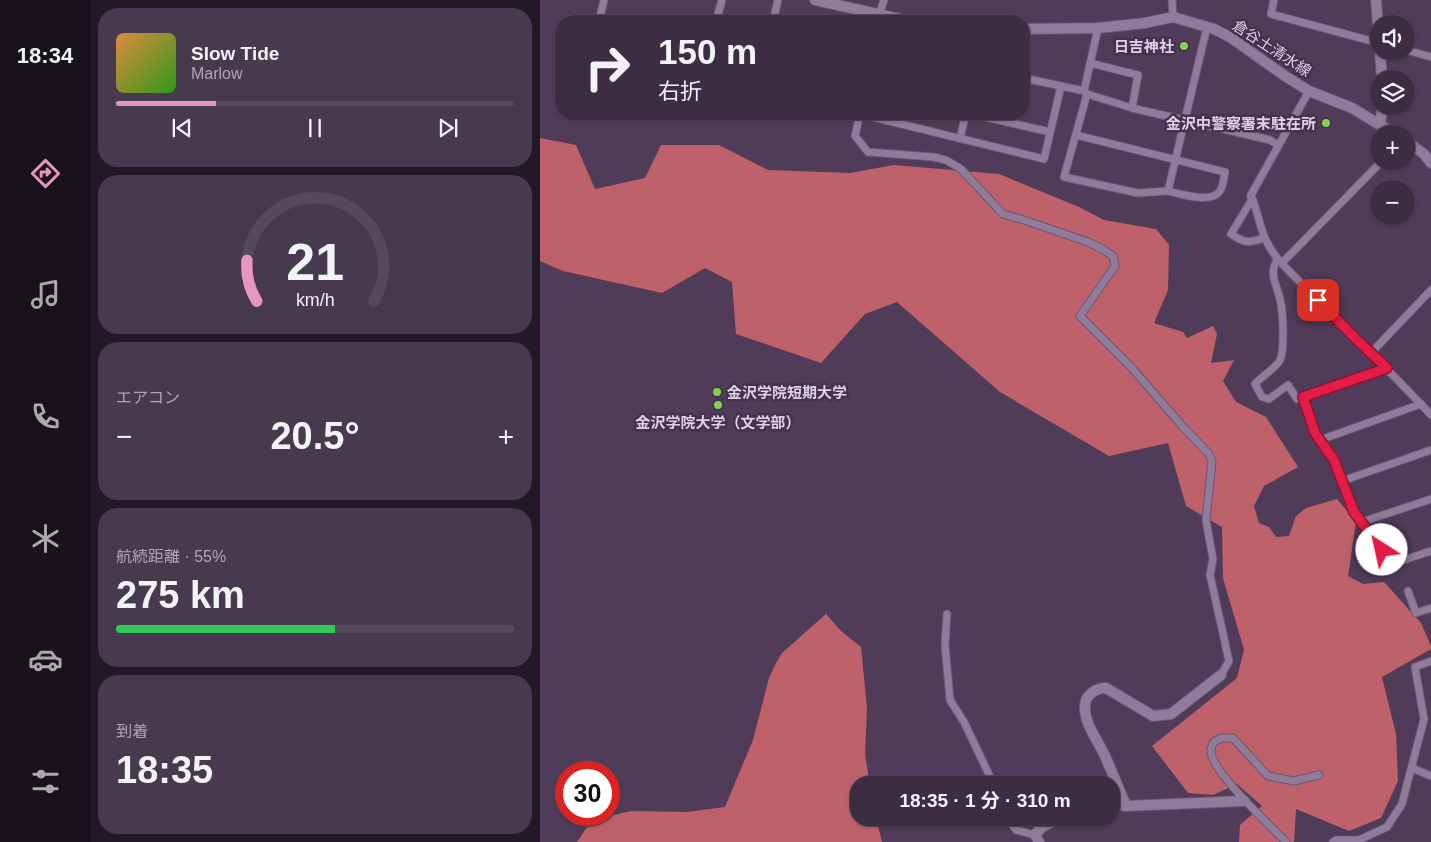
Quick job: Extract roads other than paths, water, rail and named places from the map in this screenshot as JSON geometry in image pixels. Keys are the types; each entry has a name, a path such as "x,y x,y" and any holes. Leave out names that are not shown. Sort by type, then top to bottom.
{"main road":[{"path":"815,0 871,15"},
{"path":"1376,0 1377,15"},
{"name":"倉谷土清水線","path":"1030,29 1098,28 1145,23 1173,17 1207,27 1230,37 1309,91 1352,108 1383,125"},
{"path":"1380,123 1381,115"},
{"path":"1415,148 1424,154 1431,163"},
{"path":"1126,806 1105,754 1088,724 1084,705 1089,694 1100,688 1106,688 1153,716 1160,716 1171,714 1221,675"},
{"path":"1120,805 1244,801"},
{"path":"1037,838 1042,826"}],"street":[{"path":"600,15 604,0"},
{"path":"718,15 722,0"},
{"path":"774,15 778,0"},
{"path":"882,15 884,0"},
{"path":"1172,0 1173,17"},
{"path":"1274,0 1271,14 1370,42"},
{"path":"1168,191 1207,27"},
{"path":"1076,135 1225,172 1220,191 1213,197 1194,197 1168,191 1138,193 1064,177 1076,135 1098,28"},
{"path":"1415,53 1431,57"},
{"path":"1090,63 1138,74 1132,108"},
{"path":"1030,79 1085,92 1132,108 1270,140 1278,145"},
{"path":"885,120 1044,159 1061,86"},
{"path":"1265,238 1248,243 1231,234 1251,201 1251,195 1309,91"},
{"path":"859,120 855,136 868,152 933,157 946,160 961,169 1003,214 1088,242 1113,256 1115,266 1080,316 1131,367 1209,454 1212,461 1206,520 1212,559 1210,575 1229,661 1221,675"},
{"path":"960,138 964,120"},
{"path":"998,120 1050,132"},
{"path":"1373,170 1273,268 1273,277 1281,300 1283,340 1280,361 1254,384 1262,397 1269,399 1288,385 1297,399 1387,368"},
{"path":"1251,195 1265,238 1279,261 1387,368 1431,415"},
{"path":"1370,353 1431,290"},
{"path":"1303,397 1315,433 1334,460 1354,512 1391,564 1431,551"},
{"path":"1320,440 1421,404"},
{"path":"1342,481 1431,450"},
{"path":"1362,522 1431,499"},
{"path":"1408,591 1416,613 1431,608"},
{"path":"947,614 945,645 950,700 964,722 990,776"},
{"path":"1333,842 1336,840 1358,840 1387,827 1402,804 1424,719 1414,667 1431,661"},
{"path":"1421,730 1430,728"},
{"path":"1286,842 1252,806 1244,801 1213,759 1210,750 1214,742 1221,738 1233,738 1268,776 1294,781 1320,775"},
{"path":"1412,768 1431,776"},
{"path":"1013,826 1016,830 1037,838"}],"place":[{"name":"日吉神社","path":"1184,46"},
{"name":"金沢中警察署末駐在所","path":"1326,123"},
{"name":"金沢学院短期大学","path":"717,392"},
{"name":"金沢学院大学（文学部）","path":"718,405"}]}
